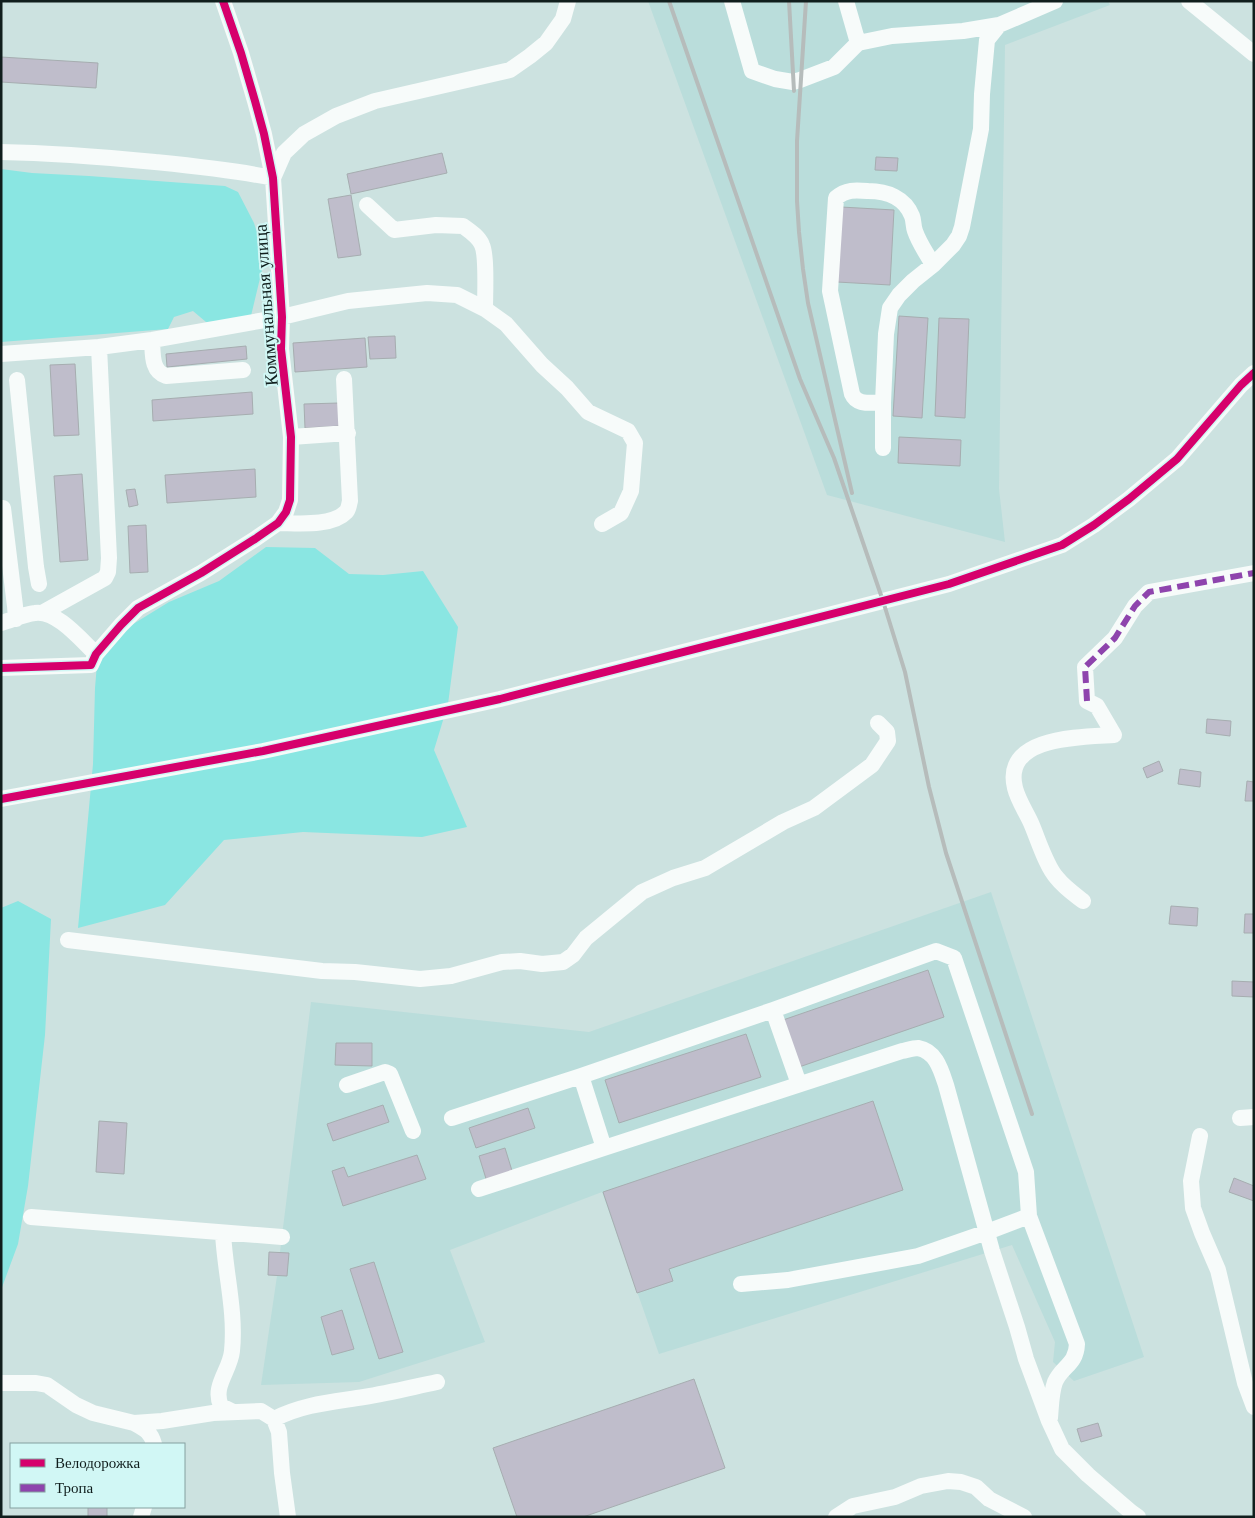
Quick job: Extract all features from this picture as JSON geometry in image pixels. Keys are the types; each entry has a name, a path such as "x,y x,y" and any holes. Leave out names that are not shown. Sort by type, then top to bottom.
{"street":[{"name":"Коммунальная улица","path":"94,659 121,625 138,608 201,573 278,523 286,512 290,500 291,437 281,349 282,317 272,178 264,134 242,53 223,1"},
{"path":"1,152 101,157 200,167 272,178 284,153 304,134 336,116 375,101 510,70 546,43 563,19 568,1"},
{"path":"732,1 752,71 793,82 834,67 858,43 892,36 963,31 999,25 1055,1"},
{"path":"846,1 858,43"},
{"path":"1188,1 1254,54"},
{"path":"883,448 886,334 890,308 899,295 933,265 953,245 959,236 981,129 987,40 999,25"},
{"path":"883,403 859,402 854,400 852,394 830,290 836,198 844,191 856,190 891,194 904,203 912,216 915,231 933,265"},
{"path":"367,206 394,230 436,225 463,226 475,236 483,246 485,309"},
{"path":"1,354 99,347 152,340 282,317 348,302 427,293 456,295 485,309 506,324 542,365 567,388 588,412 628,431 635,443 631,491 620,513 602,524"},
{"path":"152,340 156,368 160,374 166,376 243,370"},
{"path":"42,613 96,584 108,572 109,558 99,347"},
{"path":"1,799 263,751 500,699 950,584 1062,545 1094,526 1177,459 1254,372"},
{"path":"278,523 311,523 331,520 346,512 350,501 344,378"},
{"path":"17,380 39,584"},
{"path":"291,437 348,433"},
{"path":"3,508 15,606 8,621"},
{"path":"1083,901 1056,878 1015,788 1014,770 1022,756 1033,747 1055,740 1114,735 1097,706 1087,701 1085,667 1115,638 1135,606 1150,592 1254,572"},
{"path":"8,621 34,613 51,615 58,619 94,659"},
{"path":"1,668 94,659"},
{"path":"68,940 322,971 355,972 420,979 451,976 502,962 520,961 542,964 563,962 573,955 586,938 642,892 673,878 705,868 784,822 814,808 872,765 888,741 887,732 878,723"},
{"path":"452,1118 582,1076 936,951 954,958 1026,1172 1029,1216 1077,1344 1075,1355 1055,1382 1049,1421"},
{"path":"773,1010 799,1084"},
{"path":"479,1189 902,1051 917,1048 930,1053 939,1066 946,1085 987,1232 1026,1359 1049,1421 1062,1449 1088,1475 1138,1517"},
{"path":"347,1084 384,1072 390,1074 413,1131"},
{"path":"582,1076 604,1148"},
{"path":"1200,1136 1191,1181 1193,1208 1218,1270 1243,1374 1254,1407"},
{"path":"741,1284 788,1280 918,1256 1029,1216"},
{"path":"31,1217 282,1238"},
{"path":"223,1233 224,1253 231,1296 232,1352 229,1366 218,1389 217,1398 220,1406 233,1412"},
{"path":"274,1418 306,1406 376,1395 437,1382"},
{"path":"1,1383 36,1383 47,1385 76,1405 93,1413 134,1423 147,1430 152,1436 154,1443"},
{"path":"134,1423 233,1412 261,1411 274,1418 279,1432 288,1517"},
{"path":"836,1517 853,1506 895,1497 921,1486 948,1481 961,1482 976,1487 989,1499 1024,1517"}],"shaded area":[{"path":"648,1 1108,1 1110,5 1005,45 999,489 1005,542 827,495"},
{"path":"1,169 32,173 225,186 238,192 254,223 259,239 262,270 250,320 206,322 193,311 174,317 168,329 1,342"},
{"path":"266,547 315,548 349,574 383,575 423,571 458,627 448,704 434,750 467,827 422,837 303,832 224,840 165,905 78,928 93,764 97,664 130,626 169,602 219,581"},
{"path":"991,892 1144,1357 1074,1381 1053,1362 1055,1342 1012,1245 659,1354 602,1192 450,1250 485,1342 359,1382 261,1385 277,1276 268,1275 269,1252 280,1252 311,1002 589,1032"},
{"path":"18,901 51,919 45,1035 28,1186 18,1244 1,1290 1,908"}],"building":[{"path":"1,57 98,63 96,88 1,82"},
{"path":"442,153 447,173 351,194 347,174"},
{"path":"876,157 898,158 897,171 875,170"},
{"path":"351,195 361,255 338,258 328,199"},
{"path":"841,207 894,210 890,285 837,282"},
{"path":"899,316 928,318 922,418 893,416"},
{"path":"939,318 969,319 965,418 935,416"},
{"path":"395,336 396,358 370,359 368,337"},
{"path":"365,338 367,367 295,372 293,343"},
{"path":"246,346 247,359 167,367 166,354"},
{"path":"75,364 79,435 54,436 50,365"},
{"path":"252,392 253,414 153,421 152,400"},
{"path":"339,403 340,426 305,428 304,404"},
{"path":"899,437 961,440 960,466 898,463"},
{"path":"255,469 256,497 167,503 165,475"},
{"path":"82,474 88,560 60,562 54,476"},
{"path":"135,489 138,505 129,507 126,490"},
{"path":"146,525 148,572 130,573 128,526"},
{"path":"1207,719 1231,721 1230,736 1206,733"},
{"path":"1159,761 1163,771 1147,778 1143,768"},
{"path":"1180,769 1201,772 1200,787 1178,784"},
{"path":"1247,781 1254,782 1254,801 1245,801"},
{"path":"1171,906 1198,908 1197,926 1169,924"},
{"path":"1245,914 1254,914 1254,933 1244,933"},
{"path":"928,970 944,1017 799,1067 783,1020"},
{"path":"1232,981 1254,982 1254,997 1232,996"},
{"path":"746,1034 761,1077 619,1123 605,1080"},
{"path":"336,1043 372,1043 372,1066 335,1065"},
{"path":"873,1101 903,1190 669,1269 673,1281 637,1293 603,1192"},
{"path":"383,1105 389,1122 333,1141 327,1124"},
{"path":"528,1108 535,1128 476,1148 469,1128"},
{"path":"99,1121 127,1123 124,1174 96,1172"},
{"path":"505,1148 513,1174 487,1182 479,1156"},
{"path":"417,1155 426,1179 343,1206 332,1171 344,1167 348,1177"},
{"path":"1234,1178 1254,1186 1254,1201 1229,1192"},
{"path":"269,1252 289,1253 287,1276 268,1275"},
{"path":"374,1262 403,1352 379,1359 350,1269"},
{"path":"342,1310 354,1349 332,1355 321,1317"},
{"path":"694,1379 725,1468 583,1517 517,1517 493,1448"},
{"path":"1098,1423 1102,1436 1081,1442 1077,1429"},
{"path":"88,1508 107,1508 107,1517 88,1517"}],"railway":[{"path":"669,1 800,379 834,458 883,601 905,672 929,787 946,853 1032,1114"},
{"path":"789,1 794,91"},
{"path":"806,1 797,141 799,232 808,303 852,493"}],"marked path":[{"path":"1087,701 1085,667 1115,638 1135,606 1149,592 1254,573"}],"cycle path":[{"path":"1,668 91,665 96,654 138,608 201,573 278,523 286,512 290,500 291,437 281,349 282,317 273,178 255,101 223,1"},
{"path":"1,799 263,751 500,699 949,584 1062,545 1094,525 1177,459 1241,385 1254,373"}]}
